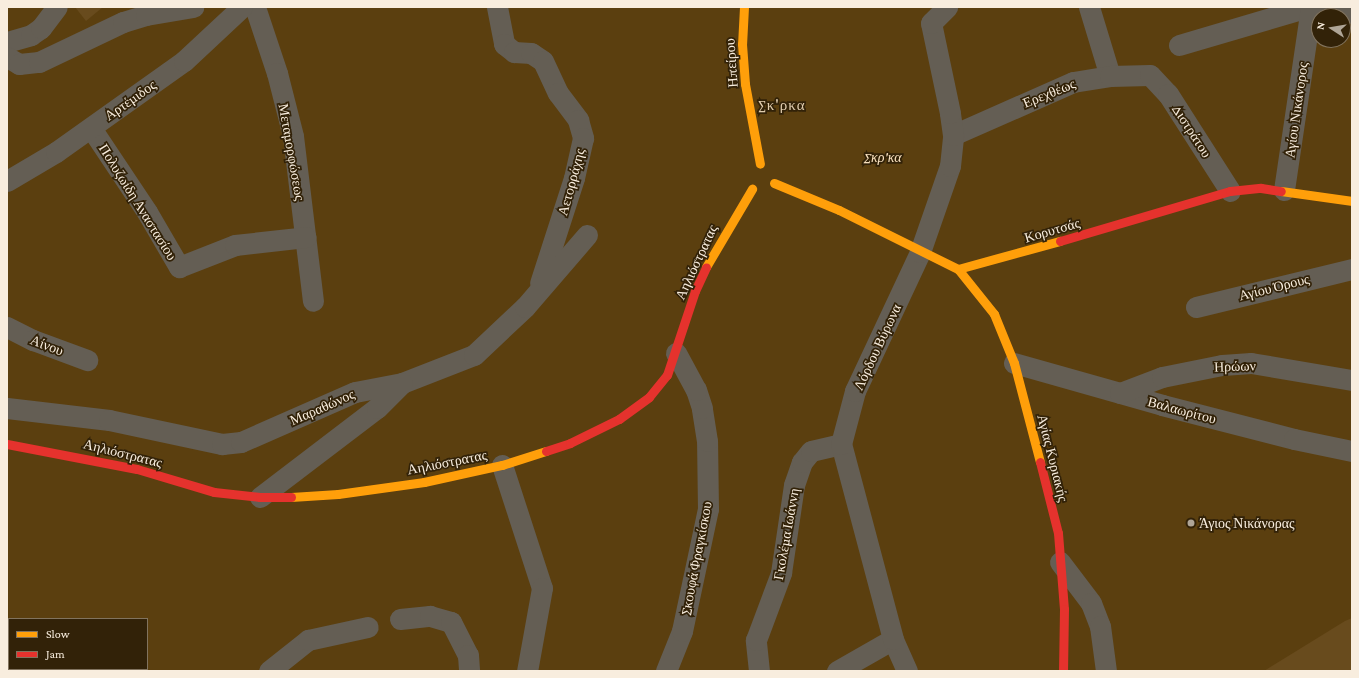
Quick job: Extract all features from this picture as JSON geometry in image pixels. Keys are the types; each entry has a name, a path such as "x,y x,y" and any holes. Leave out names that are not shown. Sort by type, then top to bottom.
{"street":[{"path":"7,42 31,35 41,28 57,7"},
{"path":"7,57 19,64 40,62 123,22 146,14 193,7"},
{"name":"Αρτέμιδος","path":"7,181 91,128 184,61 242,7"},
{"name":"Μεταμορφώσεως","path":"255,7 277,73 293,136 313,301"},
{"name":"Αετορράχης","path":"497,7 504,44 514,52 531,53 543,61 558,93 578,120 583,138 554,245 536,295"},
{"name":"Λόρδου Βύρωνα","path":"841,444 856,390 920,252 944,190 950,166 953,134 931,23 947,7"},
{"path":"1089,7 1110,76"},
{"path":"1179,45 1308,7"},
{"name":"Αγίου Νικάνορος","path":"1284,190 1311,7"},
{"path":"1317,7 1352,13"},
{"name":"Ηπείρου","path":"742,8 742,44 745,84 764,167 774,183"},
{"name":"Ερεχθέως","path":"953,134 1073,82 1110,76 1150,75"},
{"name":"Διστράτου","path":"1150,75 1168,94 1230,191"},
{"name":"Πολυζωίδη Αναστασίου","path":"91,128 147,212 179,267 235,245 306,237"},
{"path":"748,180 752,189 765,191 774,183 839,210 920,252 958,269"},
{"name":"Κορυτσάς","path":"958,269 1058,243 1230,191 1262,188 1352,201"},
{"name":"Αηλιόστρατας","path":"7,444 137,469 214,492 260,496 338,494 424,482 502,465 570,443 619,419 649,398 667,375 676,353 695,291 712,254 752,189"},
{"name":"Μαραθώνος","path":"7,408 109,420 222,444 242,442 354,392 402,383 474,355 536,295 587,235"},
{"name":"Αγίου Όρους","path":"1196,307 1352,268"},
{"name":"Αγίας Κυριακής","path":"958,269 994,314 1014,363 1058,533 1064,609 1063,671"},
{"name":"Αίνου","path":"7,328 33,340 87,360"},
{"name":"Σκουφά Φραγκίσκου","path":"666,671 682,631 708,509 707,441 702,408 696,390 676,353"},
{"name":"Βαλαωρίτου","path":"1014,363 1287,438 1352,451"},
{"name":"Ηρώων","path":"1120,393 1162,377 1222,365 1251,364 1352,380"},
{"path":"260,496 377,408 402,383"},
{"path":"841,444 893,639 907,671"},
{"name":"Γκολέμα Ιωάννη","path":"759,671 756,640 781,573 794,485 802,462 811,452 841,444"},
{"path":"502,465 542,588 527,671"},
{"path":"1060,562 1091,603 1100,626 1105,663"},
{"path":"400,620 430,616 451,622 468,655 469,671"},
{"path":"269,671 308,640 368,627"},
{"path":"837,671 893,639"}],"green space":[{"name":"Σκρ'κα","path":"7,7 1352,7 1352,671 7,671"}],"shaded area":[{"path":"75,7 103,7 86,21"},
{"path":"1352,618 1352,671 1264,671 1345,621"}],"traffic: slow":[{"path":"744,7 742,44 745,84 760,164"},
{"path":"774,183 839,210 958,269 1060,241"},
{"path":"706,267 752,189"},
{"path":"1281,191 1352,201"},
{"path":"958,269 994,314 1014,363 1040,462"},
{"path":"291,497 338,494 424,482 502,465 546,451"}],"traffic: jam":[{"path":"1060,241 1230,191 1261,188 1281,191"},
{"path":"546,451 570,443 619,419 649,397 667,375 695,291 706,267"},
{"path":"7,444 137,469 214,492 260,497 291,497"},
{"path":"1040,462 1058,533 1064,609 1063,671"}],"place":[{"name":"Άγιος Νικάνορας","path":"1191,523"}],"district":[{"name":"Σκ'ρκα","path":"782,106"}]}
